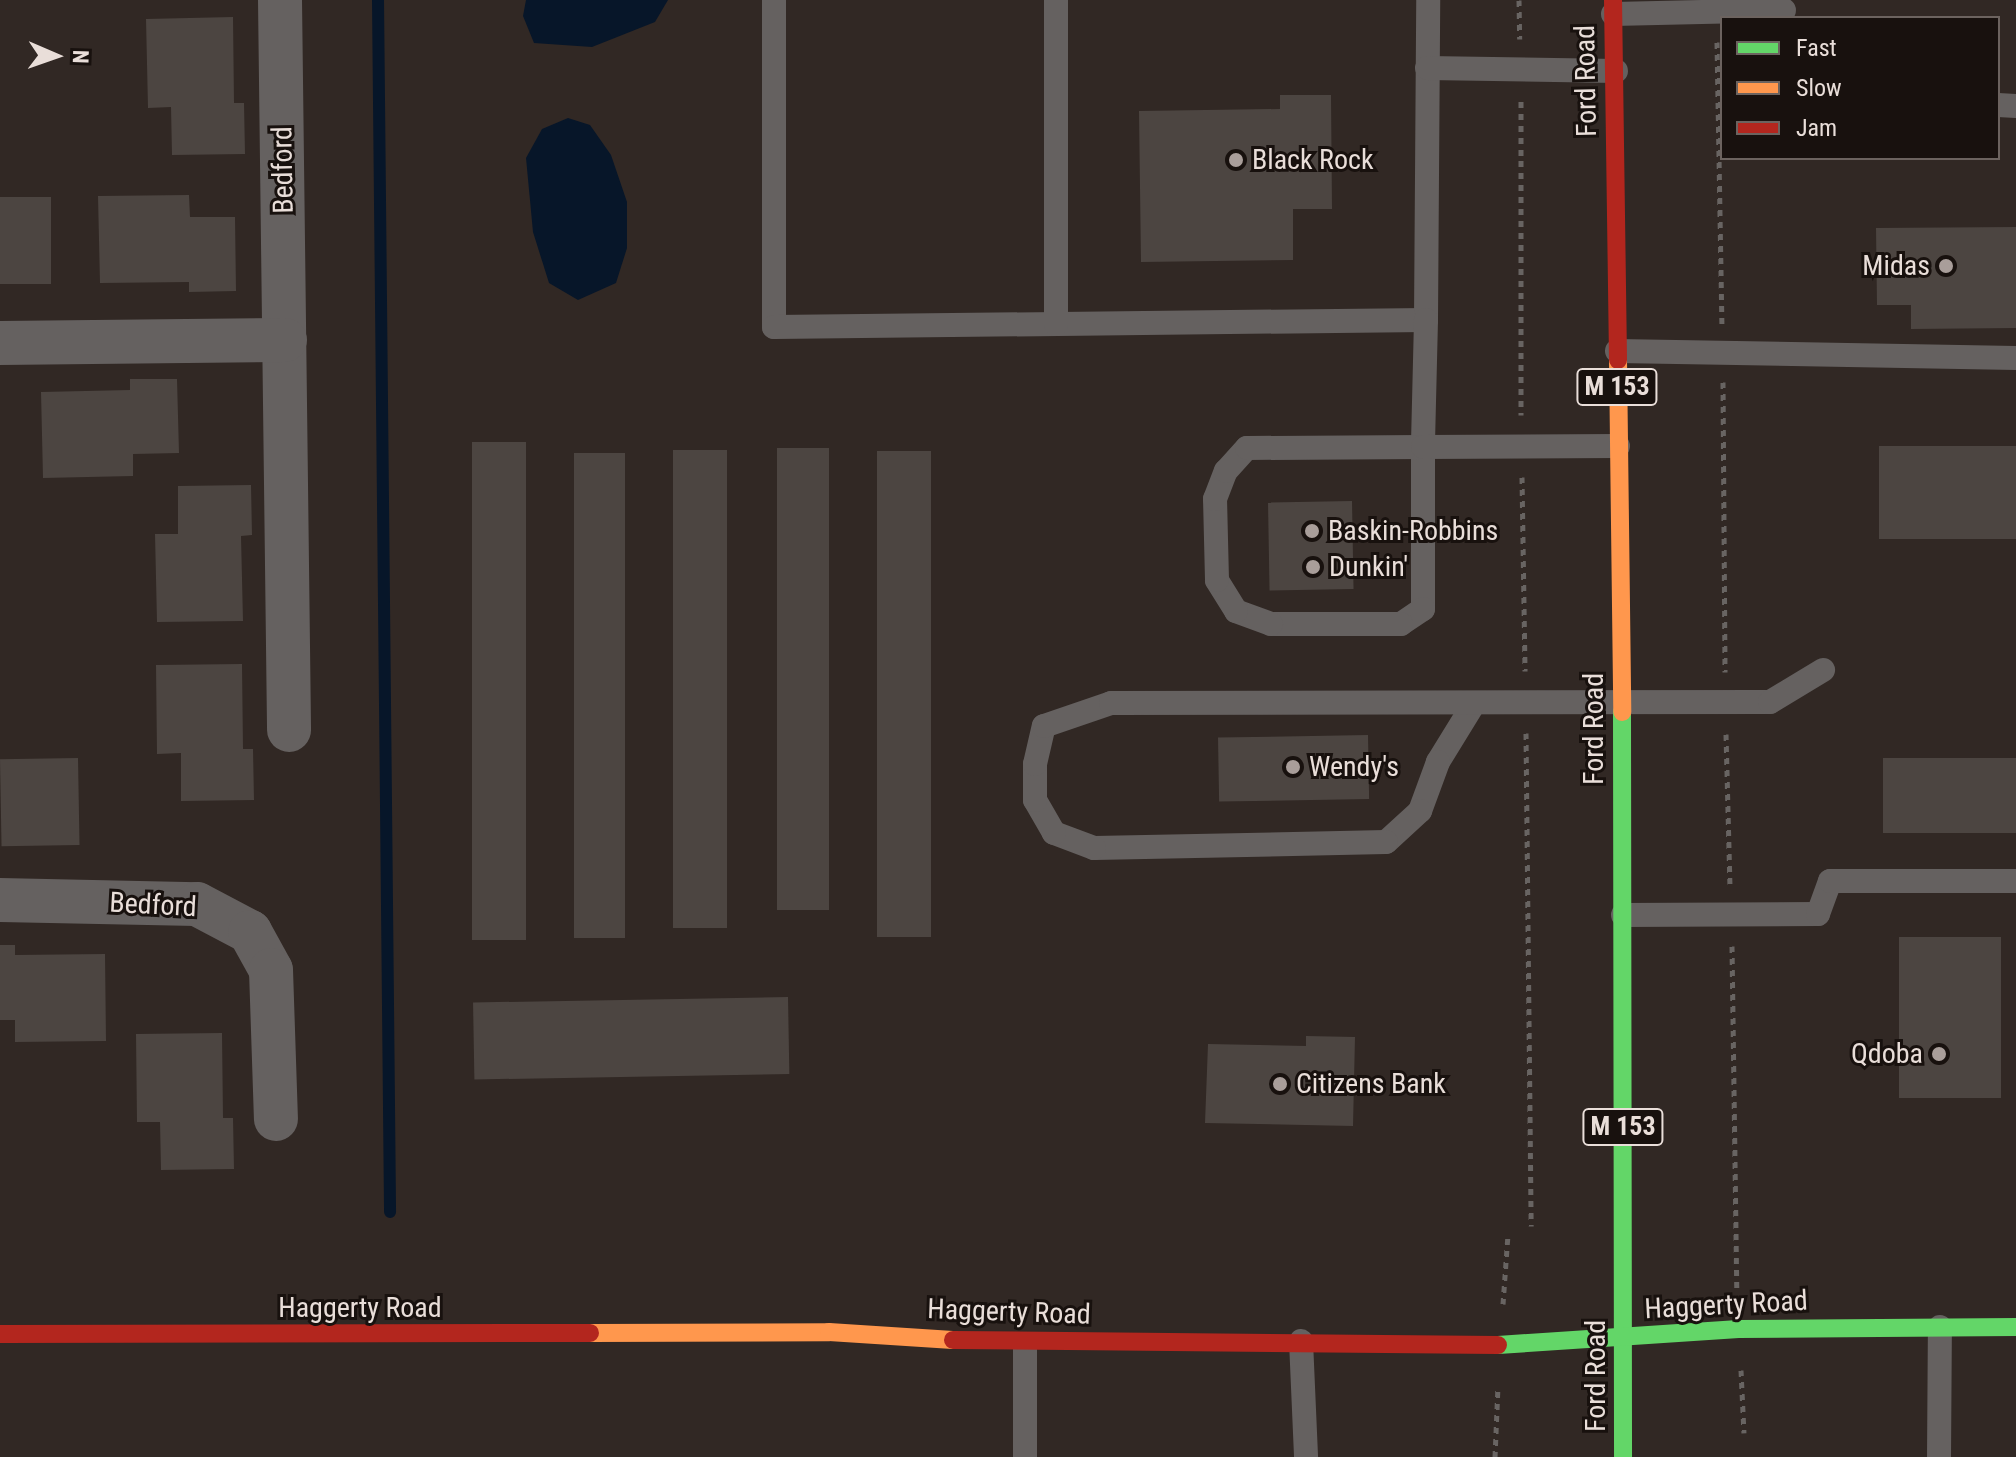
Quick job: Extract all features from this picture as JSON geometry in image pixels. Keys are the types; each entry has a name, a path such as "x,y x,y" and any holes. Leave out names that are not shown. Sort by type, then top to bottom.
{"main road":[{"name":"Ford Road","path":"1613,7 1622,704 1623,1457"},
{"name":"Haggerty Road","path":"0,1334 829,1332 1025,1344 1301,1341 1500,1345 1738,1329 2016,1327"}],"street":[{"name":"Bedford","path":"280,0 289,730"},
{"path":"0,343 285,340"},
{"name":"Bedford","path":"0,900 197,904 250,932 271,970 276,1119"}],"lane":[{"path":"774,0 774,327 1426,320"},
{"path":"1056,0 1056,324"},
{"path":"1428,0 1423,447 1423,609 1401,624 1271,624 1236,611 1217,580 1215,499 1226,471 1247,448 1423,447 1521,446 1618,446"},
{"path":"1613,7 1784,9"},
{"path":"1427,68 1616,71"},
{"path":"1617,351 2016,358"},
{"path":"1473,705 1438,762 1420,811 1386,842 1094,848 1054,833 1035,800 1035,764 1044,726 1111,703 1525,705 1770,702 1823,670"},
{"path":"1623,915 1818,914 1830,881 2016,881"},
{"path":"1939,1457 1940,1327"},
{"path":"1301,1341 1306,1457"},
{"path":"1025,1344 1025,1457"}],"path":[{"path":"1519,0 1531,1226"}],"water":[{"path":"526,0 668,0 655,22 592,47 534,43 523,16"},
{"path":"568,118 590,125 611,155 627,202 627,248 616,283 578,300 549,283 533,232 526,158 542,129"}],"building":[{"path":"233,17 234,103 244,103 245,154 172,155 171,107 148,108 146,19"},
{"name":"Black Rock","path":"1280,95 1331,95 1332,209 1293,209 1293,260 1141,262 1139,111 1280,109"},
{"path":"189,195 190,217 235,217 236,291 189,292 189,282 100,283 98,196"},
{"path":"0,197 51,197 51,284 0,284"},
{"name":"Midas","path":"2016,227 2016,328 1911,329 1911,305 1877,305 1876,228"},
{"path":"130,379 177,379 179,453 133,454 133,476 43,478 41,392 130,390"},
{"path":"472,442 526,442 526,940 472,940"},
{"path":"1879,446 2016,446 2016,539 1879,539"},
{"path":"777,448 829,448 829,910 777,910"},
{"path":"673,450 727,450 727,928 673,928"},
{"path":"877,451 931,451 931,937 877,937"},
{"path":"574,453 625,453 625,938 574,938"},
{"path":"251,485 252,535 241,536 243,621 157,622 155,534 178,534 178,486"},
{"path":"1352,501 1354,589 1270,590 1268,502"},
{"path":"242,664 243,749 253,749 254,800 181,801 181,753 157,754 156,665"},
{"name":"Wendy's","path":"1368,735 1369,799 1219,802 1218,738"},
{"path":"78,758 80,845 2,846 0,759"},
{"path":"1883,758 2016,758 2016,833 1883,833"},
{"path":"1899,937 2001,937 2001,1098 1899,1098"},
{"path":"0,945 15,945 15,955 105,954 106,1041 15,1042 15,1020 0,1020"},
{"path":"788,997 789,1074 474,1079 473,1002"},
{"path":"222,1033 223,1118 233,1118 234,1169 161,1170 160,1122 137,1122 136,1034"},
{"name":"Citizens Bank","path":"1306,1036 1355,1037 1353,1126 1205,1123 1208,1044 1306,1046"}],"waterway":[{"path":"378,0 390,1212"}],"traffic: fast":[{"path":"1622,712 1623,1457"},
{"path":"1498,1345 1738,1329 2016,1327"}],"traffic: slow":[{"path":"1618,360 1622,712"},
{"path":"590,1333 829,1332 953,1340"}],"traffic: jam":[{"path":"1613,0 1618,360"},
{"path":"0,1334 590,1333"},
{"path":"953,1340 1498,1345"}],"place":[{"name":"Black Rock","path":"1236,160"},
{"name":"Midas","path":"1946,266"},
{"name":"Baskin-Robbins","path":"1312,531"},
{"name":"Dunkin'","path":"1313,567"},
{"name":"Wendy's","path":"1293,767"},
{"name":"Qdoba","path":"1939,1054"},
{"name":"Citizens Bank","path":"1280,1084"}]}
